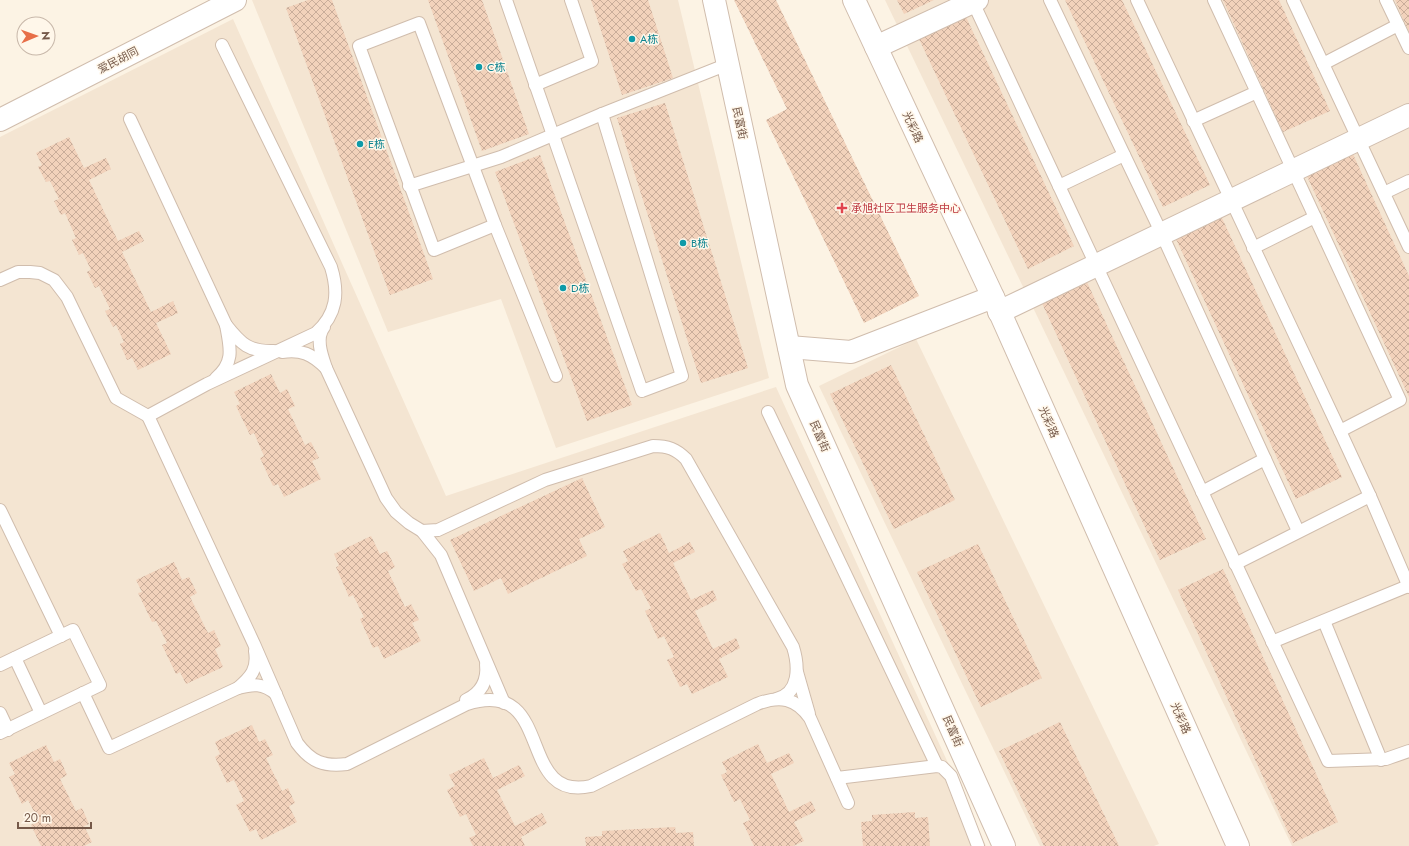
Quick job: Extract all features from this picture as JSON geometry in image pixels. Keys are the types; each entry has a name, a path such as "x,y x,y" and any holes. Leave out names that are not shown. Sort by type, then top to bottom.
{"street":[{"name":"爱民胡同","path":"0,120 235,0"},
{"name":"民富街","path":"714,0 797,385 1004,846"},
{"name":"光彩路","path":"854,0 996,305 1238,846"},
{"path":"876,47 974,1"},
{"path":"789,347 851,352 996,305 1097,266 1409,115"}],"lane":[{"path":"506,0 642,391 682,376 602,114"},
{"path":"535,85 592,61 571,0"},
{"path":"1050,0 1162,234 1298,531"},
{"path":"1136,0 1340,431 1409,587 1272,642"},
{"path":"1214,0 1400,400 1340,431"},
{"path":"1293,0 1409,247"},
{"path":"1386,0 1409,48"},
{"path":"974,1 1328,761 1381,760 1409,750"},
{"path":"495,225 434,250 409,186 359,46 419,23 472,166 556,376"},
{"path":"1323,64 1398,25"},
{"path":"222,45 331,267 336,293 333,312 321,330 319,342 326,368 386,498 396,512 409,523 422,531 441,554 485,654 504,703"},
{"path":"409,186 501,157 602,114 728,64"},
{"path":"1194,120 1256,92"},
{"path":"130,119 226,324 246,347 263,352 292,350 302,351 316,357 326,368"},
{"path":"1059,186 1124,155"},
{"path":"1384,193 1409,181"},
{"path":"1253,248 1315,217"},
{"path":"0,280 18,272 40,273 54,280 67,297 116,398 148,416 254,644 297,743 305,753 318,762 332,766 347,764 467,704 478,700 489,700 504,703 516,710 528,726 546,770 556,781 567,787 580,788 591,786 767,700 783,697 791,691 797,671"},
{"path":"207,384 225,370 230,356 226,324"},
{"path":"148,416 207,384 316,333 326,324"},
{"path":"768,412 937,766"},
{"path":"422,531 438,530 545,480 653,446 666,446 678,450 686,459 793,647 797,671 810,718 848,803"},
{"path":"1202,492 1265,459"},
{"path":"1236,564 1298,531 1370,496"},
{"path":"0,510 61,636"},
{"path":"1324,621 1381,760"},
{"path":"0,665 73,630 100,685 4,731 0,713"},
{"path":"238,688 249,679 254,670 256,659 254,644"},
{"path":"419,728 428,719 472,697 481,690 486,680 485,654"},
{"path":"15,658 42,713"},
{"path":"83,693 109,748 238,688 251,684 264,685 277,695"},
{"path":"767,700 792,701 802,707 810,718"},
{"path":"837,778 937,766 942,767 951,776 978,846"}],"shaded area":[{"path":"252,0 678,0 769,378 556,448 501,299 388,332"},
{"path":"885,0 1409,0 1409,846 1292,846"},
{"path":"233,19 446,496 776,387 986,846 0,846 0,137"},
{"path":"916,339 1159,844 1154,846 1040,846 819,386"}],"building":[{"name":"E栋","path":"308,0 332,0 433,279 390,295 286,8"},
{"name":"C栋","path":"428,0 482,0 529,134 482,151"},
{"name":"A栋","path":"591,0 648,0 673,78 622,95"},
{"name":"承旭社区卫生服务中心","path":"734,0 776,0 919,296 864,323 766,120 787,109"},
{"path":"897,0 934,0 904,14"},
{"path":"1065,0 1122,0 1210,185 1163,207"},
{"path":"1223,0 1279,0 1330,111 1283,132"},
{"path":"1395,0 1409,0 1409,32"},
{"path":"966,17 1074,246 1028,269 919,39"},
{"name":"B栋","path":"665,103 748,368 701,383 617,118"},
{"path":"69,137 84,168 106,158 111,169 89,180 118,241 139,231 144,241 122,252 151,312 173,301 178,313 156,323 171,354 138,370 132,358 127,360 120,344 124,342 116,325 113,327 105,311 110,309 99,286 95,288 87,272 91,270 83,253 79,255 72,240 76,238 65,213 61,215 54,201 59,199 50,181 46,182 38,167 42,165 36,153"},
{"path":"1352,152 1409,276 1409,397 1306,174"},
{"name":"D栋","path":"540,155 632,405 587,421 495,172"},
{"path":"1222,218 1342,477 1296,499 1176,239"},
{"path":"1086,280 1206,539 1160,560 1041,301"},
{"path":"891,365 955,500 894,529 830,394"},
{"path":"271,374 280,393 287,389 295,406 288,409 305,445 311,442 319,458 312,461 321,479 284,497 278,484 273,486 260,458 264,456 254,433 250,435 236,406 240,404 234,392"},
{"path":"582,478 605,527 579,539 587,556 508,594 501,578 474,591 450,540"},
{"path":"660,533 669,553 690,542 695,552 673,563 691,600 713,590 717,600 695,611 713,649 736,638 740,648 719,659 728,677 692,694 687,684 680,687 667,660 674,657 664,636 658,639 645,611 651,608 641,589 636,591 622,564 628,561 623,551"},
{"path":"371,536 380,554 387,551 395,567 388,571 405,607 411,604 419,620 412,623 421,641 384,659 378,646 373,648 360,619 364,617 353,595 349,597 336,567 339,566 334,554"},
{"path":"978,544 1042,678 981,707 917,572"},
{"path":"174,562 182,580 189,577 197,593 190,597 208,633 214,630 221,646 215,649 223,667 186,684 180,672 176,674 162,645 167,643 156,621 152,622 138,593 142,592 136,580"},
{"path":"1223,569 1338,822 1293,843 1178,590"},
{"path":"1060,722 1119,846 1044,846 999,751"},
{"path":"252,725 259,742 265,739 273,755 266,758 282,791 288,788 295,803 289,806 297,822 261,840 256,829 250,832 236,805 244,801 234,780 227,783 215,757 220,754 215,742"},
{"path":"758,744 767,763 789,753 794,763 771,774 789,812 811,801 816,811 794,822 804,841 793,846 754,846 743,823 750,820 740,799 734,802 721,775 727,772 722,762"},
{"path":"46,745 54,762 60,759 67,775 60,779 76,811 82,808 89,824 84,826 92,842 84,846 41,846 31,825 39,821 28,800 22,804 9,777 15,774 9,763"},
{"path":"484,758 493,778 519,765 525,776 497,790 515,826 542,813 547,823 521,837 525,846 473,846 469,838 476,835 466,814 460,817 447,790 455,786 449,775"},
{"path":"915,812 915,818 928,817 930,846 863,846 861,822 872,821 872,815"},
{"path":"675,827 676,833 693,832 694,846 586,846 585,837 602,836 602,831"}],"place":[{"name":"A栋","path":"632,39"},
{"name":"C栋","path":"479,67"},
{"name":"E栋","path":"360,144"},
{"name":"承旭社区卫生服务中心","path":"842,208"},
{"name":"B栋","path":"683,243"},
{"name":"D栋","path":"563,288"}]}
